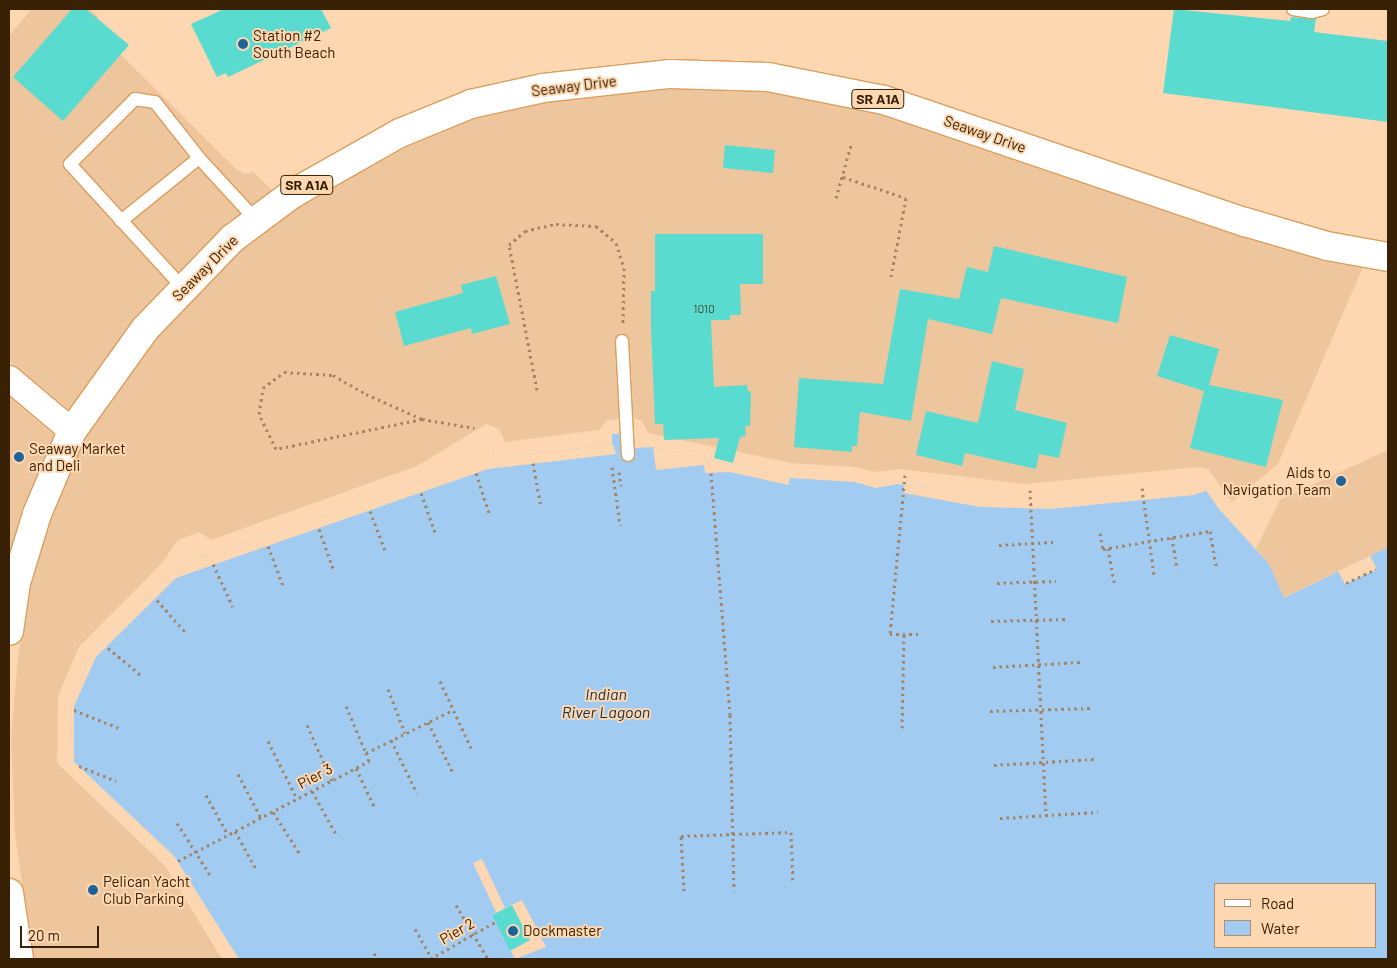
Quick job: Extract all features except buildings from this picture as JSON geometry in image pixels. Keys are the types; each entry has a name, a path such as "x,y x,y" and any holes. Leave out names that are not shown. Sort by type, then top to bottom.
{"main road":[{"name":"Seaway Drive","path":"9,630 11,600 36,514 72,431 145,329 233,238 292,194 400,133 471,104 543,88 670,74 768,77 884,100 1245,222 1327,246 1388,257"},
{"path":"9,893 14,944"}],"street":[{"path":"9,378 72,431"}],"lane":[{"path":"1293,9 1312,12 1323,9"},
{"path":"184,289 70,164 135,99 155,102 199,158 256,220"},
{"path":"121,221 199,158"},
{"path":"622,341 628,455"}],"path":[{"path":"836,198 851,145"},
{"path":"843,177 906,198 891,277"},
{"path":"537,390 509,245 525,231 556,224 596,226 616,243 624,268 622,341"},
{"path":"422,419 276,449 259,414 263,388 284,372 333,374 366,394 422,419 474,428"},
{"path":"533,463 541,507"},
{"path":"612,463 620,525"},
{"path":"476,473 490,516"},
{"path":"711,473 730,715 734,891"},
{"path":"906,475 890,634 919,634"},
{"path":"1142,488 1154,574"},
{"path":"1030,490 1046,815"},
{"path":"421,493 436,535"},
{"path":"370,511 386,553"},
{"path":"319,529 334,571"},
{"path":"1100,533 1103,549 1210,531 1216,566"},
{"path":"1172,537 1177,570"},
{"path":"999,545 1054,542"},
{"path":"268,546 284,588"},
{"path":"1108,548 1114,582"},
{"path":"213,564 233,607"},
{"path":"1346,583 1376,569"},
{"path":"997,583 1056,581"},
{"path":"157,600 186,633"},
{"path":"991,621 1069,619"},
{"path":"902,728 904,634"},
{"path":"108,648 142,676"},
{"path":"993,667 1080,662"},
{"path":"440,680 471,748"},
{"path":"388,689 405,733"},
{"path":"346,706 366,753"},
{"path":"990,711 1093,708"},
{"path":"74,710 119,728"},
{"name":"Pier 3","path":"178,861 369,761 366,753 454,710"},
{"path":"428,722 453,773"},
{"path":"307,725 332,781"},
{"path":"391,740 416,793"},
{"path":"268,741 297,799"},
{"path":"994,765 1094,759"},
{"path":"79,766 116,781"},
{"path":"356,768 375,808"},
{"path":"238,774 261,818"},
{"path":"312,791 337,836"},
{"path":"206,795 228,835"},
{"path":"272,812 300,854"},
{"path":"1000,818 1098,812"},
{"path":"176,822 194,853 212,878"},
{"path":"235,832 256,868"},
{"path":"684,891 681,836 791,832 793,883"},
{"path":"456,905 488,959"},
{"name":"Pier 2","path":"431,959 495,922"},
{"path":"415,929 431,959"},
{"path":"374,953 377,959"}],"shaded area":[{"path":"32,9 90,9 98,17 97,27 102,36 237,170 245,174 253,172 272,190 224,226 136,318 70,410 9,360 9,36"},
{"path":"670,89 767,92 881,115 1241,237 1324,261 1363,267 1278,464 1232,502 1208,469 1199,467 1024,484 900,469 876,472 855,467 791,463 648,433 642,421 634,418 607,420 599,430 505,442 499,429 486,424 417,466 211,540 199,532 178,540 162,563 79,647 58,696 57,763 165,866 222,959 33,959 15,834 11,738 18,657 30,587 49,519 83,439 155,340 241,250 298,207 405,148 475,119 545,103"},
{"path":"9,397 55,436 24,509 9,561"},
{"path":"1388,450 1388,547 1283,598 1269,564 1256,549 1280,500"}],"water":[{"name":"Indian River Lagoon","path":"634,433 635,448 653,447 790,478 854,482 876,488 898,484 1024,499 1200,482 1219,509 1269,564 1284,598 1388,547 1388,959 239,959 174,856 70,758 71,703 91,654 172,573 186,552 199,547 203,558 422,480 489,440 496,459 612,444 612,434"}],"pier":[{"path":"489,440 496,459 613,444 616,454 488,469 176,578 96,657 74,706 74,762 70,758 71,703 91,654 172,573 186,552 199,547 203,558 422,480"},
{"path":"653,447 790,478 788,485 730,472 705,473 704,465 656,470"},
{"path":"1200,482 1206,491 1194,495 1050,509 980,507 904,493 904,485 1024,497"},
{"path":"1370,556 1377,569 1345,584 1338,571"},
{"path":"482,859 505,908 522,900 546,947 515,959 492,915 496,912 473,863"}],"place":[{"name":"Station #2 South Beach","path":"243,44"},
{"name":"Seaway Market and Deli","path":"19,457"},
{"name":"Aids to Navigation Team","path":"1341,481"},
{"name":"Pelican Yacht Club Parking","path":"93,890"},
{"name":"Dockmaster","path":"513,931"}]}
